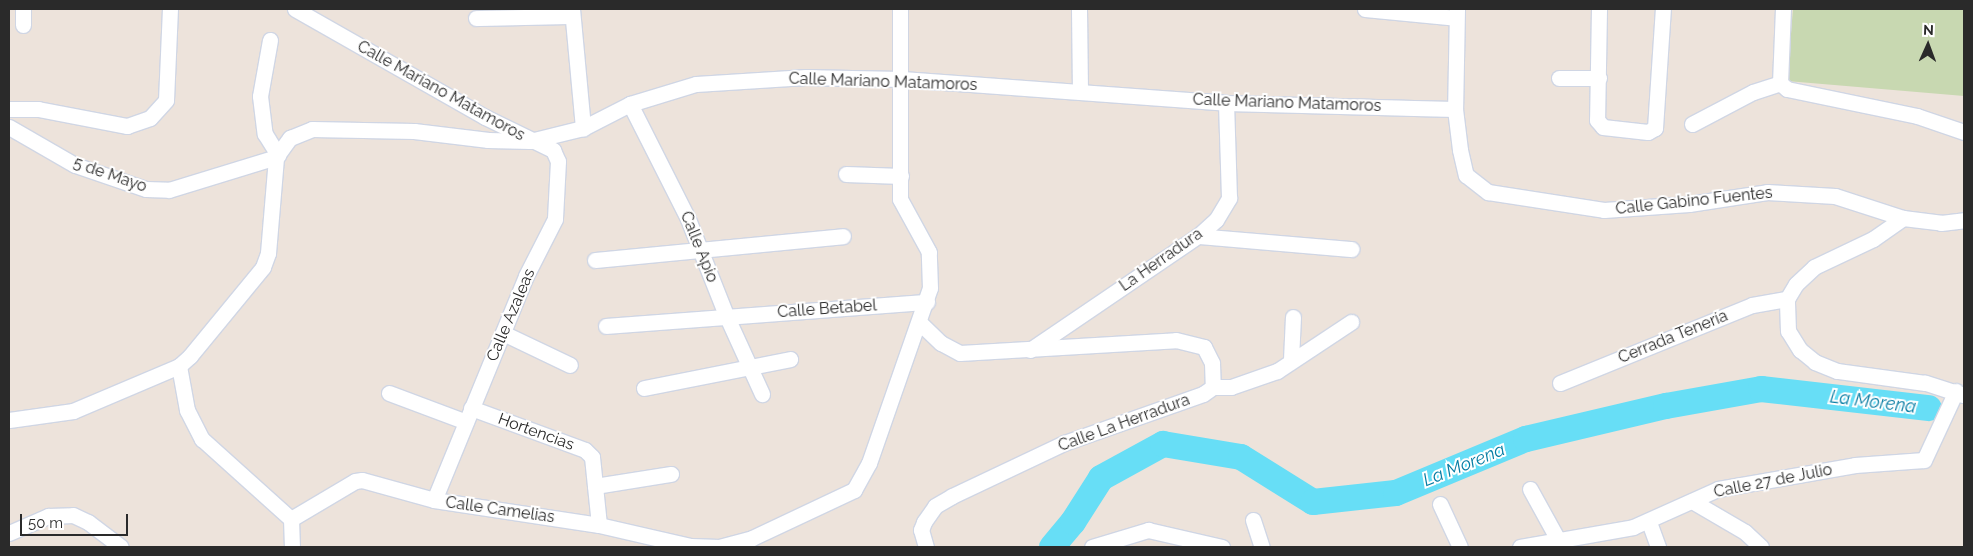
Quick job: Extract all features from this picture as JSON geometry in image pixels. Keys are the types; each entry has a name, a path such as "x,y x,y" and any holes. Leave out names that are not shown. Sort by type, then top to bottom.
{"street":[{"path":"23,9 23,24"},
{"path":"9,109 38,109 127,126 150,118 166,100 170,9"},
{"name":"Calle Mariano Matamoros","path":"295,9 530,141 583,128 630,104 696,84 806,77 902,79 1226,103 1455,109"},
{"name":"Calle Camelias","path":"291,519 355,481 434,500 599,524 690,546 718,547 752,538 854,490 869,463 920,323 930,288 929,252 900,199 902,79 900,9"},
{"path":"1079,9 1080,92"},
{"path":"1364,9 1457,13"},
{"path":"1599,9 1599,125 1652,130 1662,9"},
{"path":"1780,83 1783,9"},
{"path":"476,18 572,12 583,128"},
{"name":"Calle Gabino Fuentes","path":"1457,13 1455,109 1466,175 1488,192 1604,210 1688,204 1767,192 1835,196 1903,218 1941,223 1964,220"},
{"path":"270,40 260,96 265,134 277,156"},
{"path":"1559,78 1599,78"},
{"path":"1692,124 1753,92 1780,83"},
{"path":"1780,83 1787,89 1917,116 1964,132"},
{"name":"La Herradura","path":"1030,350 1198,236 1216,220 1229,198 1226,103"},
{"name":"Calle Apio","path":"630,104 701,249 726,315 762,394"},
{"name":"5 de Mayo","path":"9,127 75,165 146,189 169,190 277,156"},
{"path":"9,420 74,411 180,366 263,267 268,253 277,156 290,138 312,129 414,131 488,140 530,141"},
{"name":"Calle Azaleas","path":"434,500 530,267 555,219 558,161 553,150 530,141"},
{"path":"846,174 901,176"},
{"path":"1903,218 1873,239 1814,267 1796,284 1787,299 1788,331 1800,350 1815,362 1836,371 1925,383 1960,393"},
{"path":"595,260 843,236"},
{"path":"1198,236 1351,249"},
{"name":"Cerrada Tenería","path":"1560,383 1752,305 1787,299"},
{"name":"Calle Betabel","path":"606,326 726,315 927,302"},
{"path":"1291,360 1293,317"},
{"name":"Calle La Herradura","path":"926,547 921,530 924,522 935,506 952,496 1064,443 1203,394 1213,387 1231,388 1277,371 1351,322"},
{"path":"920,323 941,343 960,353 1176,340 1204,347 1212,363 1213,387"},
{"path":"503,333 570,365"},
{"path":"644,388 750,365 790,359"},
{"path":"180,366 187,410 202,438 291,519 292,547"},
{"name":"Hortencias","path":"389,393 585,450 592,457 599,524"},
{"name":"Calle 27 de Julio","path":"1520,547 1561,544 1649,522 1718,489 1855,465 1924,460 1960,393"},
{"path":"595,486 671,474"},
{"path":"1530,489 1561,544"},
{"path":"1692,501 1745,532 1761,547"},
{"path":"1440,504 1460,547"},
{"path":"9,533 48,516 73,515 88,522 121,547"},
{"path":"1254,520 1262,547"},
{"path":"1649,522 1658,547"},
{"path":"1092,547 1148,530 1222,547"}],"green space":[{"path":"1793,9 1964,9 1964,96 1787,81"}],"waterway":[{"name":"La Morena","path":"1052,547 1073,522 1101,478 1163,444 1241,457 1313,502 1396,493 1526,439 1666,406 1761,389 1929,408"}]}
